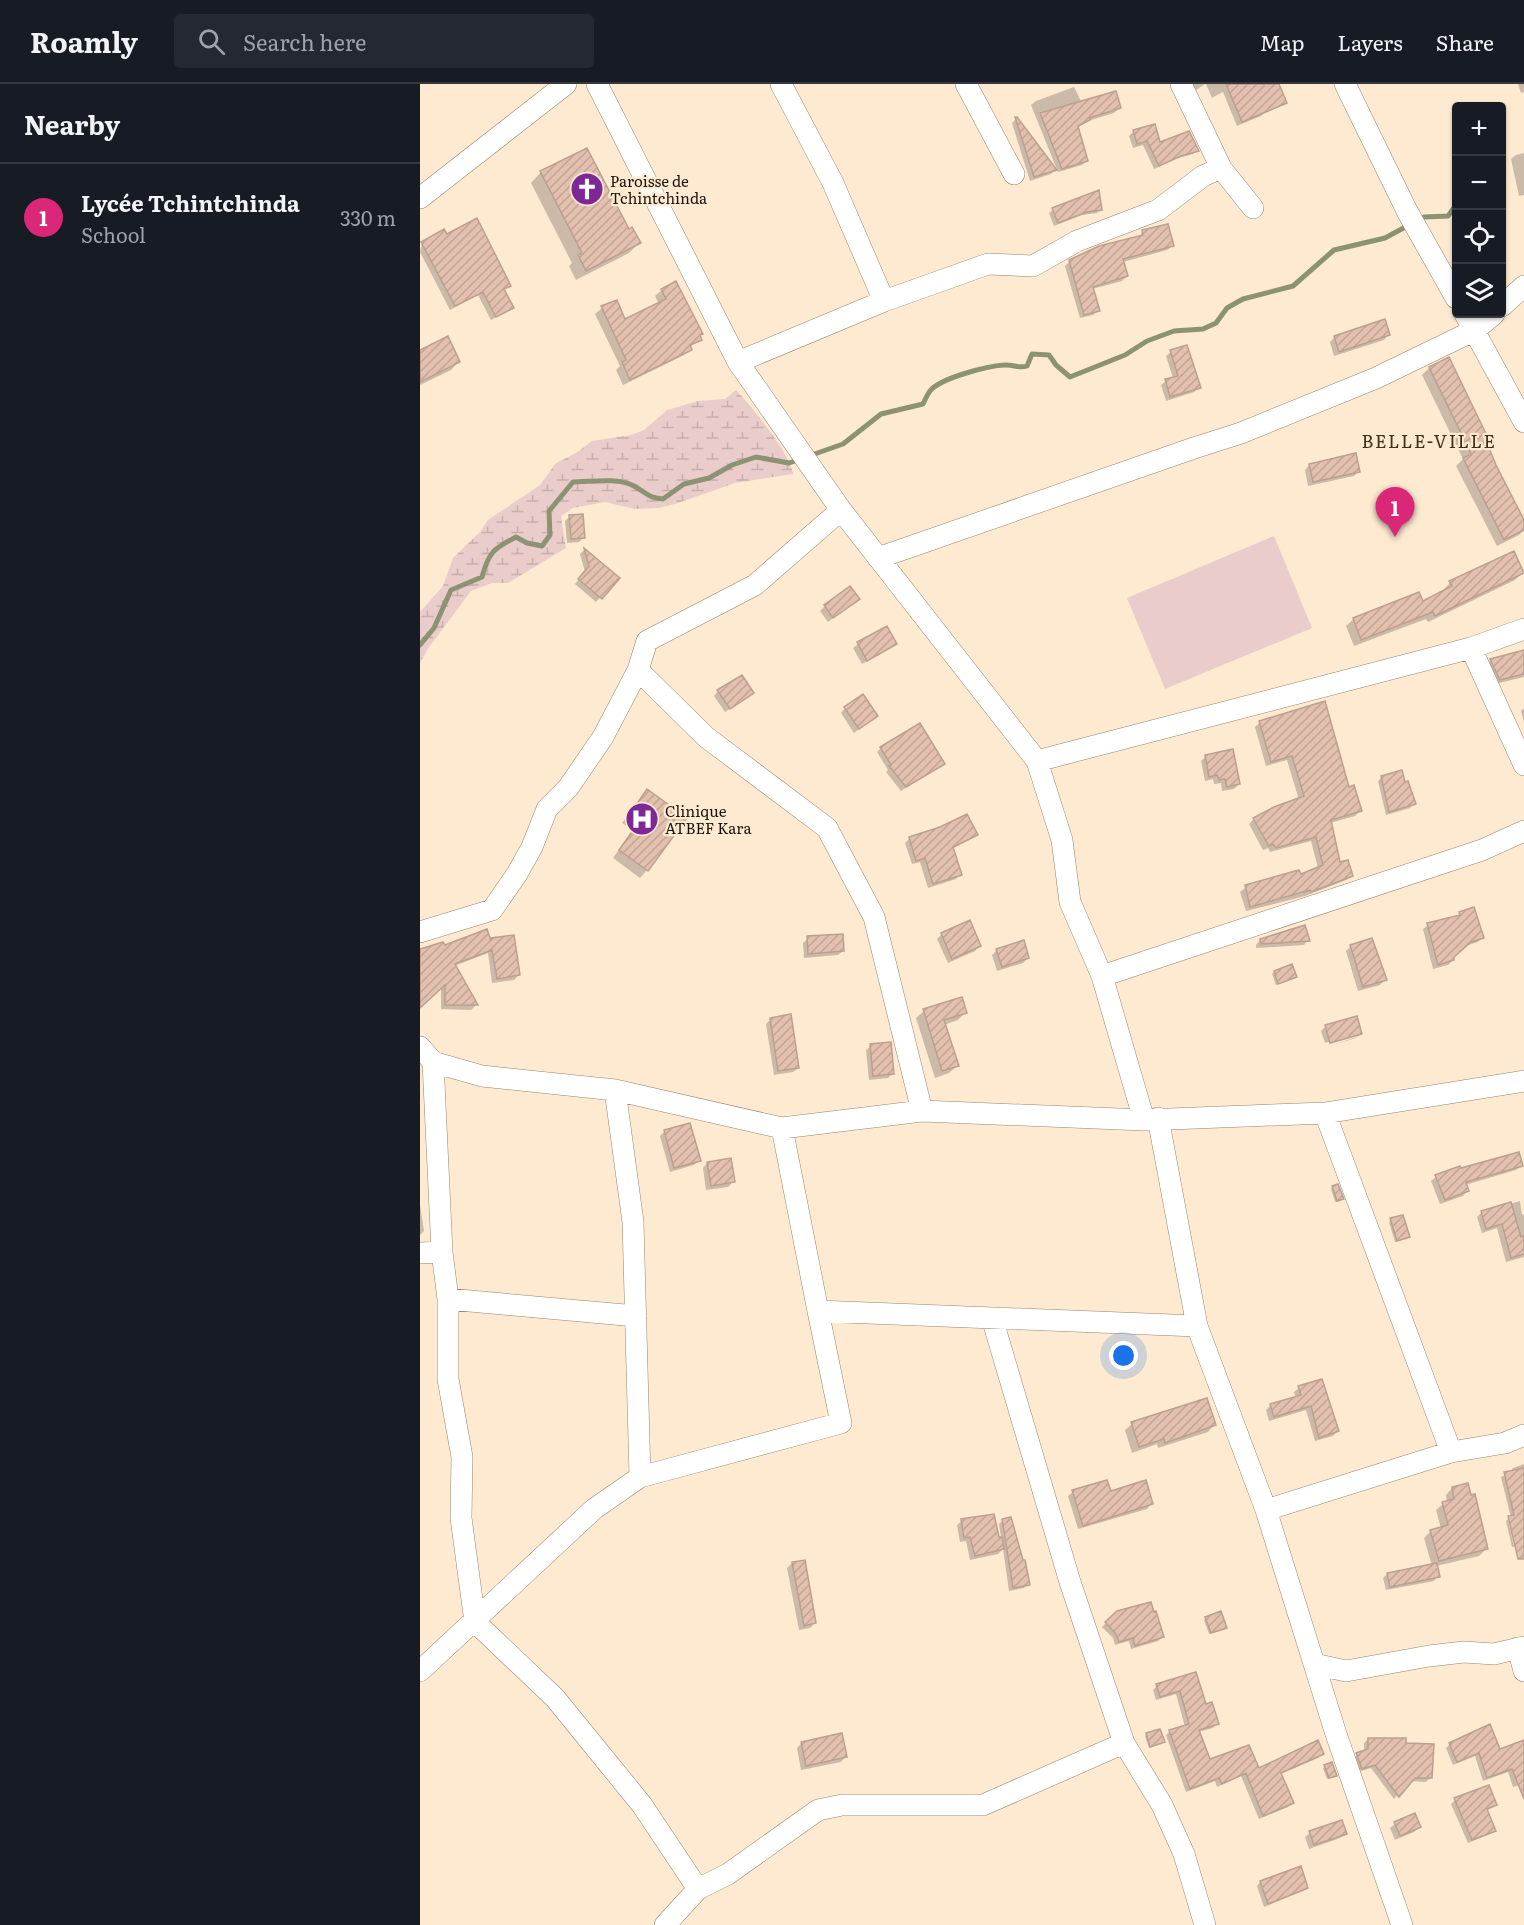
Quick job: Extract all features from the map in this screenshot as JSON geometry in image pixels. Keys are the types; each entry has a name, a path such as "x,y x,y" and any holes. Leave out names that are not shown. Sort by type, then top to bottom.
{"street":[{"path":"420,198 566,84"},
{"path":"597,84 738,362 841,510 1037,761 1062,840 1070,902 1102,976 1151,1119 1197,1326 1266,1510 1336,1734 1402,1925"},
{"path":"781,84 833,183 884,301"},
{"path":"966,84 1014,174"},
{"path":"1181,84 1221,168 1253,208"},
{"path":"1345,84 1407,211 1452,291"},
{"path":"738,362 884,301 988,264 1033,266 1077,241 1158,210 1203,176 1221,168"},
{"path":"1506,302 1524,286"},
{"path":"878,558 1240,434 1376,378 1470,322 1524,422"},
{"path":"420,932 492,910 517,874 532,847 547,809 568,788 603,737 638,670 647,641 755,585 841,510"},
{"path":"1037,761 1471,648 1524,628"},
{"path":"1471,648 1524,765"},
{"path":"638,670 706,737 827,828 874,917 922,1111"},
{"path":"1102,976 1482,849 1524,831"},
{"path":"698,1889 642,1805 555,1698 475,1622 461,1518 462,1457 448,1379 448,1299 442,1252 427,1054 482,1076 615,1090 782,1128 922,1111 1151,1119 1325,1113 1523,1086"},
{"path":"615,1090 633,1222 640,1477"},
{"path":"1325,1113 1451,1452"},
{"path":"420,1671 594,1509 640,1477 841,1423 782,1128"},
{"path":"420,1253 442,1252"},
{"path":"448,1299 636,1316"},
{"path":"818,1311 1197,1326"},
{"path":"992,1318 1070,1582 1124,1743 1162,1805 1179,1844 1205,1925"},
{"path":"1266,1510 1451,1452 1505,1443 1524,1435"},
{"path":"1314,1664 1346,1671 1429,1656 1464,1652 1494,1654 1521,1648 1524,1671"},
{"path":"665,1925 698,1889 728,1874 818,1810 842,1805 983,1805 1124,1743"}],"green space":[{"path":"736,390 778,443 786,455 793,474 735,483 659,508 635,509 605,502 573,508 561,516 566,548 508,583 492,583 471,591 429,647 420,663 420,612 443,586 453,558 480,532 488,520 540,485 556,463 576,453 592,441 631,435 644,430 667,410 698,401 725,399"},
{"path":"1274,536 1312,628 1165,689 1127,598"}],"building":[{"path":"1226,84 1279,84 1287,103 1242,122"},
{"path":"1116,91 1121,108 1089,118 1090,120 1078,126 1088,161 1062,169 1040,113"},
{"path":"1015,117 1017,117 1057,170 1034,177"},
{"path":"1155,124 1160,142 1189,131 1199,151 1159,166 1147,141 1137,144 1133,130"},
{"path":"587,148 629,229 632,227 641,243 586,271 578,255 582,253 540,171"},
{"path":"1099,190 1102,210 1087,212 1058,223 1052,208"},
{"path":"477,218 511,286 504,289 514,308 496,317 483,292 455,306 421,242 444,229 447,234"},
{"path":"1168,224 1174,246 1123,259 1128,276 1093,287 1100,311 1084,315 1069,260 1099,246 1143,235 1142,230"},
{"path":"676,281 703,334 700,335 702,340 690,345 692,350 630,380 622,362 626,360 601,306 617,300 625,319 666,299 661,289"},
{"path":"1385,319 1390,335 1339,352 1334,336"},
{"path":"448,336 460,362 420,382 420,350"},
{"path":"1187,345 1201,388 1170,397 1165,379 1178,376 1170,350"},
{"path":"1449,357 1489,440 1486,441 1496,465 1524,520 1524,530 1504,540 1463,458 1471,454 1429,367"},
{"path":"1356,453 1360,472 1313,482 1309,464"},
{"path":"583,514 585,538 571,539 569,515"},
{"path":"584,548 620,578 602,599 578,579 589,566"},
{"path":"1514,551 1524,573 1435,616 1433,612 1361,640 1353,618 1419,592 1423,601 1452,586 1449,581"},
{"path":"850,586 860,599 833,618 824,605"},
{"path":"887,626 897,644 867,661 857,642"},
{"path":"1524,650 1524,674 1500,680 1490,659"},
{"path":"742,675 754,693 730,709 717,690"},
{"path":"863,694 878,716 859,729 844,707"},
{"path":"1325,701 1349,787 1354,785 1362,811 1331,820 1340,862 1348,860 1353,876 1311,892 1310,890 1250,907 1245,885 1299,870 1301,874 1323,865 1316,837 1276,848 1273,844 1269,846 1253,818 1304,796 1292,756 1271,762 1259,721"},
{"path":"920,723 945,764 906,787 889,766 891,765 880,747"},
{"path":"1233,749 1240,784 1227,787 1225,779 1219,780 1217,775 1209,777 1205,755"},
{"path":"1402,770 1416,804 1389,812 1381,776"},
{"path":"647,789 687,818 648,871 619,850 639,822 629,815"},
{"path":"967,814 978,835 953,847 962,875 933,884 925,858 916,861 909,837 940,827"},
{"path":"1474,907 1484,938 1471,942 1454,957 1454,960 1438,965 1427,923 1460,915 1459,912"},
{"path":"970,920 981,946 952,959 941,933"},
{"path":"1305,925 1310,941 1261,944 1260,939"},
{"path":"487,929 491,941 491,938 514,935 520,975 497,979 492,950 455,964 478,1005 445,1005 445,985 420,1008 420,949 443,942 445,945"},
{"path":"843,934 844,951 808,954 807,936"},
{"path":"1372,938 1387,980 1363,987 1350,945"},
{"path":"1024,940 1029,958 1002,967 996,949"},
{"path":"1292,964 1297,977 1278,984 1274,971"},
{"path":"962,997 967,1013 944,1020 959,1066 942,1071 923,1009"},
{"path":"791,1014 799,1068 778,1071 770,1018"},
{"path":"1357,1016 1362,1034 1330,1043 1325,1025"},
{"path":"891,1042 894,1074 873,1076 870,1044"},
{"path":"690,1123 701,1161 674,1168 664,1130"},
{"path":"1519,1152 1523,1166 1466,1182 1469,1191 1445,1200 1435,1175 1460,1166 1461,1168"},
{"path":"731,1158 735,1182 711,1186 707,1162"},
{"path":"1338,1184 1344,1199 1337,1201 1332,1186"},
{"path":"1511,1202 1521,1237 1524,1236 1524,1254 1511,1258 1502,1224 1486,1229 1481,1211"},
{"path":"1403,1215 1410,1237 1397,1241 1390,1218"},
{"path":"1322,1379 1339,1431 1319,1438 1311,1406 1274,1417 1270,1404 1301,1395 1298,1386"},
{"path":"1207,1398 1216,1425 1165,1443 1164,1439 1139,1447 1131,1422"},
{"path":"1524,1468 1524,1559 1518,1559 1508,1516 1514,1515 1504,1472"},
{"path":"1107,1480 1111,1491 1146,1480 1153,1504 1083,1526 1072,1490"},
{"path":"1468,1483 1471,1495 1475,1494 1488,1549 1439,1561 1430,1530 1448,1525 1442,1502 1454,1499 1452,1487"},
{"path":"994,1514 1004,1549 975,1556 970,1537 964,1538 961,1519"},
{"path":"1011,1517 1023,1560 1025,1560 1030,1585 1013,1588 1002,1519"},
{"path":"805,1560 816,1623 804,1626 792,1562"},
{"path":"1437,1563 1440,1577 1390,1587 1387,1573"},
{"path":"1151,1602 1164,1637 1135,1646 1133,1638 1119,1642 1116,1634 1105,1622 1117,1611"},
{"path":"1221,1611 1227,1628 1211,1633 1205,1617"},
{"path":"1196,1672 1206,1704 1212,1702 1219,1724 1199,1730 1210,1759 1249,1745 1259,1768 1318,1740 1324,1754 1281,1773 1294,1803 1263,1816 1246,1773 1222,1784 1219,1778 1190,1789 1169,1730 1189,1724 1180,1691 1160,1697 1156,1684"},
{"path":"1490,1724 1500,1749 1524,1740 1524,1799 1512,1769 1487,1778 1479,1753 1457,1762 1449,1743"},
{"path":"1160,1729 1165,1742 1150,1747 1146,1733"},
{"path":"842,1733 847,1757 806,1766 801,1742"},
{"path":"1368,1738 1406,1738 1406,1743 1434,1744 1432,1778 1415,1778 1399,1797 1375,1765 1362,1769 1356,1753 1368,1749"},
{"path":"1332,1762 1337,1776 1329,1778 1324,1765"},
{"path":"1489,1785 1497,1805 1487,1809 1496,1831 1472,1840 1454,1798"},
{"path":"1415,1813 1421,1827 1400,1836 1394,1822"},
{"path":"1342,1820 1347,1834 1314,1845 1309,1831"},
{"path":"1301,1866 1308,1888 1268,1904 1260,1881"}],"waterway":[{"path":"1416,220 1424,217 1448,216 1452,210"},
{"path":"809,456 843,444 881,414 923,404 935,386 965,373 997,366 1027,366 1032,354 1049,355 1056,365 1070,377 1125,355 1147,341 1174,331 1203,329 1216,323 1227,308 1243,299 1293,286 1334,250 1385,238 1409,225"},
{"path":"420,645 434,628 451,590 482,577 487,562 497,548 516,537 527,543 542,546 550,535 549,511 573,482 627,483 650,496 663,499 684,484 709,478 732,465 756,457 789,463 801,459"}],"place":[{"name":"Paroisse de Tchintchinda","path":"587,189"},
{"name":"Lycée Tchintchinda","path":"1395,537"},
{"name":"Clinique ATBEF Kara","path":"642,819"}],"district":[{"name":"BELLE-VILLE","path":"1429,440"}]}
